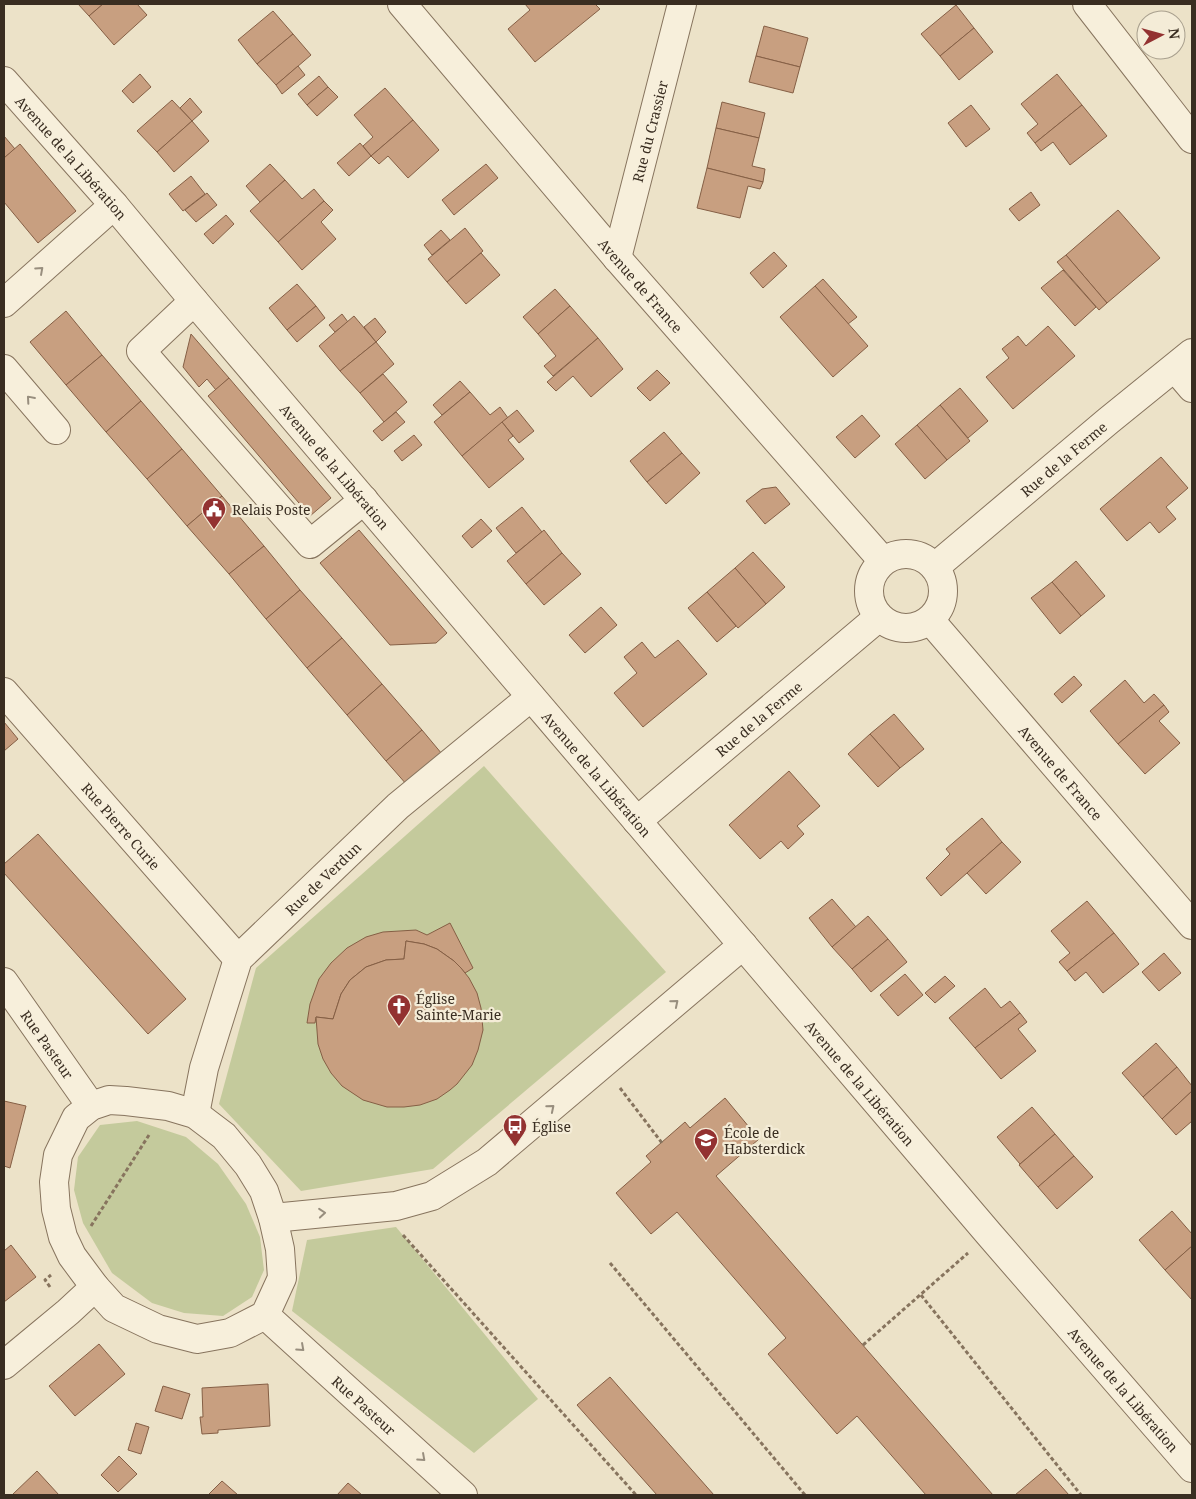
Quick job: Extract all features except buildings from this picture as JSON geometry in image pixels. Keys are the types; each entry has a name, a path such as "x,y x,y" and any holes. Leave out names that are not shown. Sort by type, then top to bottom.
{"street":[{"name":"Avenue de France","path":"402,4 617,258 883,561"},
{"name":"Rue du Crassier","path":"617,258 682,4"},
{"path":"1087,4 1192,139"},
{"name":"Avenue de la Libération","path":"4,81 114,205 989,1234 1192,1468"},
{"path":"4,303 114,205"},
{"path":"194,301 141,351 310,544 364,500"},
{"path":"1183,360 1192,388"},
{"name":"Rue de la Ferme","path":"935,567 1183,360"},
{"path":"4,369 56,430"},
{"path":"916,555 935,567 940,577 943,594 938,611 930,620 921,626 910,629 898,628 879,618 872,607 869,595 869,582 874,570 883,561 893,556 916,555"},
{"name":"Rue de la Ferme","path":"637,821 879,618"},
{"name":"Avenue de France","path":"930,620 1192,925"},
{"name":"Rue Pierre Curie","path":"4,692 238,959"},
{"name":"Rue de Verdun","path":"195,1114 204,1068 238,959 398,806 531,697"},
{"path":"274,1218 396,1206 432,1196 487,1162 743,945"},
{"name":"Rue Pasteur","path":"4,982 91,1106"},
{"path":"108,1100 126,1101 168,1106 195,1114 224,1136 248,1165 264,1191 274,1218 280,1248 282,1278 266,1316 230,1333 197,1339 158,1330 114,1308 95,1287 72,1256 63,1237 56,1209 54,1182 58,1156 76,1118 91,1106 108,1100"},
{"path":"4,1365 95,1287"},
{"name":"Rue Pasteur","path":"266,1316 463,1495"}],"path":[{"path":"598,1068 611,1077 662,1143"},
{"path":"68,1312 45,1280 72,1256 168,1106"},
{"path":"378,1208 636,1495"},
{"path":"863,1346 989,1234"},
{"path":"610,1263 806,1495"},
{"path":"921,1295 1081,1495"}],"green space":[{"path":"484,766 666,972 433,1169 301,1191 219,1104 256,968"},
{"path":"137,1121 186,1137 218,1164 246,1204 260,1237 264,1270 252,1297 223,1316 184,1313 152,1303 112,1273 83,1223 74,1190 78,1157 100,1125"},
{"path":"396,1227 538,1399 474,1453 292,1311 307,1240"}],"place":[{"name":"Relais Poste","path":"214,530"},
{"name":"Église Sainte-Marie","path":"399,1027"},
{"name":"Église","path":"515,1147"},
{"name":"École de Habsterdick","path":"706,1161"}]}
